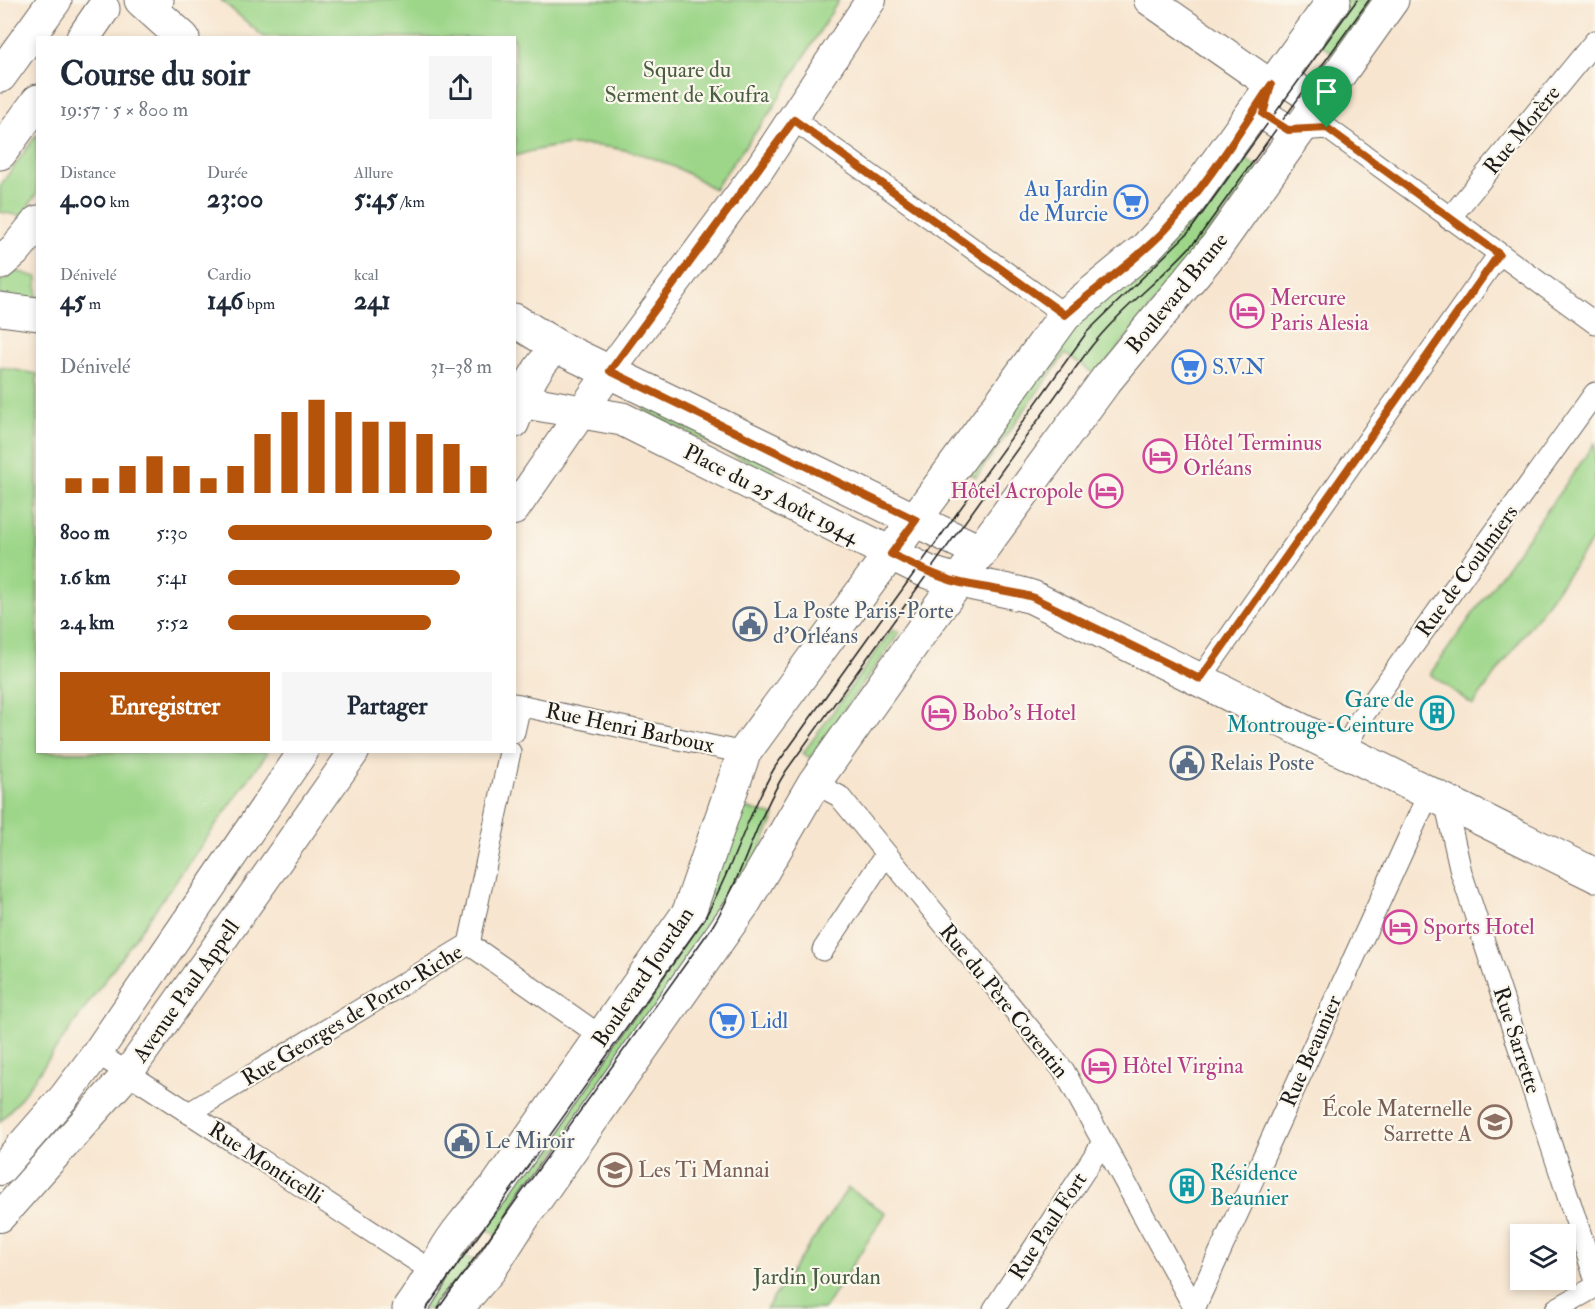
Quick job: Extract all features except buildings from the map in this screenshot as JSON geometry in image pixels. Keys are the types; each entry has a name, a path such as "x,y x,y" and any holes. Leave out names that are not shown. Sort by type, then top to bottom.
{"main road":[{"path":"0,76 54,0"},
{"path":"903,537 1065,315 1145,249 1184,208 1334,0"},
{"name":"Boulevard Brune","path":"958,582 1106,380 1216,247 1392,0"},
{"path":"84,36 103,9"},
{"path":"148,12 180,36"},
{"path":"0,153 36,104"},
{"path":"5,253 36,224"},
{"path":"0,309 36,314"},
{"name":"Place du 25 Août 1944","path":"516,321 558,347 610,371 903,537 928,572 958,582 1002,588 1032,597 1595,875"},
{"name":"Place du 25 Août 1944","path":"517,408 583,412 622,419 903,537 981,552"},
{"name":"Boulevard Jourdan","path":"410,1309 466,1221 497,1186 689,912 744,753 903,537"},
{"name":"Boulevard Jourdan","path":"456,1309 490,1269 524,1216 744,903 814,783 958,582"}],"street":[{"path":"516,507 610,371 794,120 871,0"},
{"path":"1149,0 1271,85 1287,82 1319,103"},
{"name":"Rue Morère","path":"1449,219 1595,41"},
{"path":"1271,85 1263,114 1288,130 1327,128 1449,219 1595,323"},
{"path":"794,120 1065,315"},
{"path":"1200,679 1499,254"},
{"path":"517,408 534,373 545,357 558,347"},
{"name":"Rue de Coulmiers","path":"1344,751 1361,718 1595,393"},
{"name":"Rue Henri Barboux","path":"517,704 744,753"},
{"name":"Avenue Paul Appell","path":"0,1170 64,1096 97,1053 302,753"},
{"name":"Avenue Paul Appell","path":"0,1217 128,1073 353,753"},
{"name":"Rue Georges de Porto-Riche","path":"189,1113 470,944 510,753"},
{"name":"Rue du Père Corentin","path":"814,783 839,796 1064,1071 1194,1308"},
{"name":"Rue Sarrette","path":"1437,797 1595,1278"},
{"name":"Rue Beaunier","path":"1194,1308 1437,797"},
{"path":"823,950 886,854"},
{"path":"470,944 602,1037"},
{"name":"Rue Monticelli","path":"97,1053 435,1273"},
{"name":"Rue Paul Fort","path":"994,1309 1102,1144"},
{"path":"1556,1309 1595,1287"}],"green space":[{"name":"Square du Serment de Koufra","path":"221,0 839,0 771,111 714,189 667,164 618,148 567,145 516,156 516,36 263,36"},
{"path":"1345,0 1382,0 1340,58 1316,41"},
{"path":"36,135 36,195 21,216 0,212 0,186"},
{"path":"1235,152 1260,169 1097,375 1065,354 976,477 967,472 1070,331"},
{"path":"16,271 36,277 36,302 0,296 0,281"},
{"path":"0,367 36,374 36,753 267,753 20,1099 0,1122"},
{"path":"646,404 776,468 773,474 643,411"},
{"path":"1595,443 1595,537 1473,705 1430,674"},
{"path":"893,629 900,632 810,758 803,753"},
{"path":"734,805 775,816 745,883 497,1236 479,1223 688,929"},
{"name":"Jardin Jourdan","path":"848,1188 886,1213 824,1309 766,1309"},
{"path":"460,1252 477,1263 445,1309 419,1309"}],"tram line":[{"path":"426,1309 703,921 775,767 1087,332 1189,232 1357,0"},
{"path":"438,1309 712,927 786,771 1087,352 1113,322 1198,238 1369,0"}],"place":[{"name":"Au Jardin de Murcie","path":"1131,202"},
{"name":"Mercure Paris Alesia","path":"1247,311"},
{"name":"S.V.N","path":"1189,367"},
{"name":"Hôtel Terminus Orléans","path":"1160,456"},
{"name":"Hôtel Acropole","path":"1106,491"},
{"name":"La Poste Paris-Porte d'Orléans","path":"750,624"},
{"name":"Bobo's Hotel","path":"939,713"},
{"name":"Gare de Montrouge-Ceinture","path":"1437,713"},
{"name":"Relais Poste","path":"1187,763"},
{"name":"Sports Hotel","path":"1400,927"},
{"name":"Lidl","path":"727,1021"},
{"name":"Hôtel Virgina","path":"1099,1066"},
{"name":"École Maternelle Sarrette A","path":"1495,1122"},
{"name":"Le Miroir","path":"462,1141"},
{"name":"Les Ti Mannai","path":"615,1170"},
{"name":"Résidence Beaunier","path":"1187,1186"}],"route":[{"path":"1271,85 1263,114 1288,130 1327,128 1499,254 1200,679 1032,597 1002,588 958,582 928,572 891,554 916,520 610,371 712,235 794,120 1065,315 1102,282 1145,249 1184,208 1271,85"}]}
